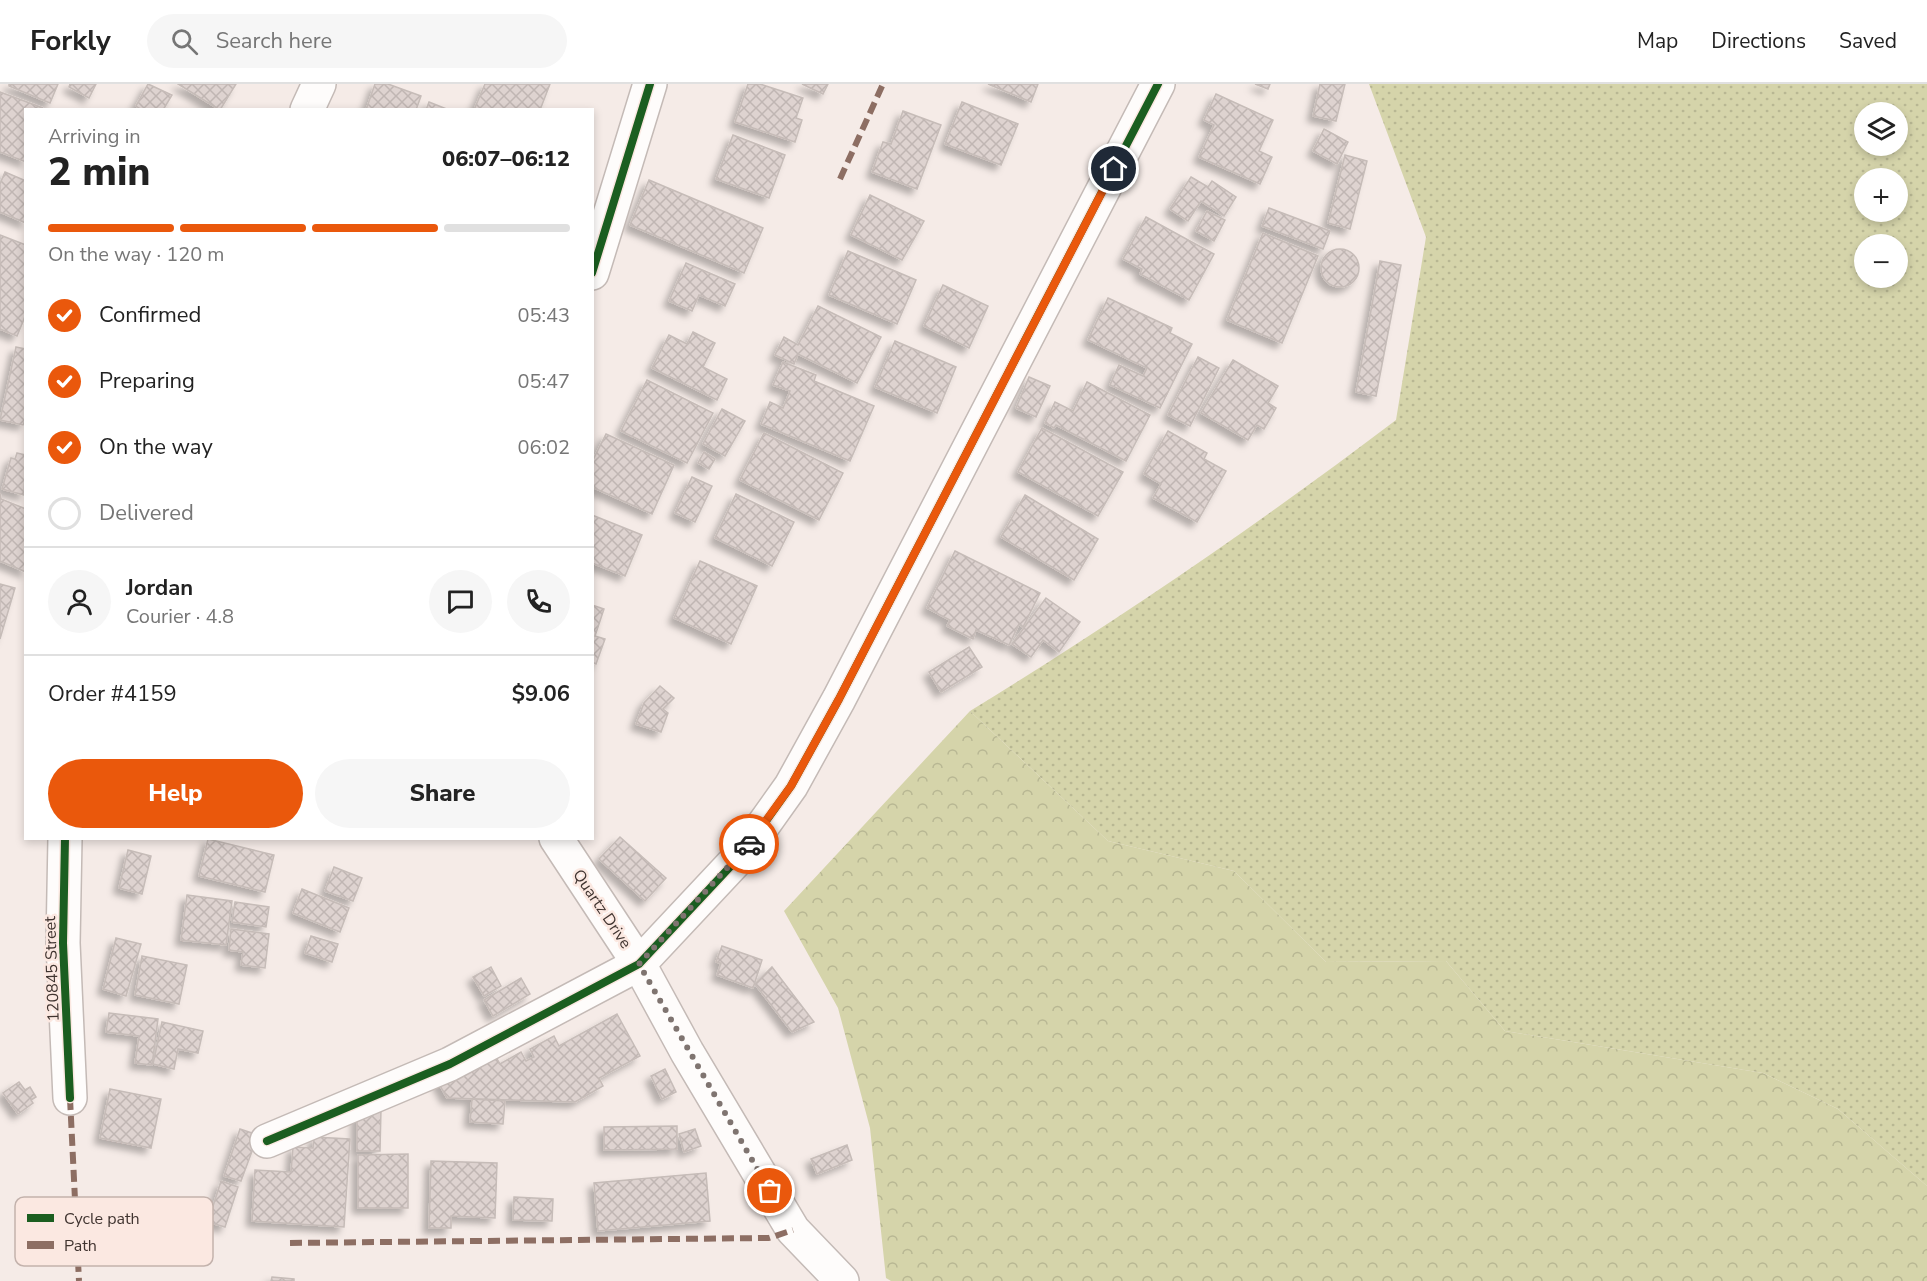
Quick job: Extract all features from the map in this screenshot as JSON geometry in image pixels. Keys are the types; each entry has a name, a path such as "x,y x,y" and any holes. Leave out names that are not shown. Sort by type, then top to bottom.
{"street":[{"path":"308,108 319,84"},
{"path":"594,266 650,84"},
{"path":"267,1141 450,1064 639,964 744,852 791,786 839,699 1158,84"},
{"name":"120845 Street","path":"65,840 63,943 70,1098"},
{"name":"Quartz Drive","path":"557,840 639,964 687,1052 793,1230 842,1281"}],"green space":[{"path":"1369,84 1927,84 1927,1186 1838,1109 1763,1073 1505,1031 1446,961 1326,962 1234,871 1108,841 970,711 1187,571 1396,420 1426,237"},
{"path":"970,711 1108,841 1234,871 1326,962 1446,961 1505,1031 1763,1073 1838,1109 1927,1186 1927,1281 891,1281 886,1278 870,1128 838,1008 784,911"}],"building":[{"path":"9,84 58,84 50,103 9,86"},
{"path":"70,84 96,84 89,98 69,87"},
{"path":"148,84 172,95 164,108 136,106"},
{"path":"178,84 236,84 221,108 217,108"},
{"path":"375,84 388,84 421,96 417,108 367,108"},
{"path":"485,84 550,84 541,108 475,108"},
{"path":"748,84 760,84 803,98 796,118 802,120 795,142 735,122"},
{"path":"802,84 828,84 823,94"},
{"path":"988,84 1038,84 1031,102"},
{"path":"1255,84 1270,84 1268,89"},
{"path":"1320,84 1345,84 1336,121 1313,116"},
{"path":"0,92 43,108 24,108 24,161 0,152"},
{"path":"1216,94 1273,120 1259,151 1272,157 1260,184 1199,157 1214,125 1204,120"},
{"path":"429,102 444,108 427,108"},
{"path":"962,102 1018,124 1001,165 945,144"},
{"path":"903,111 941,125 917,189 872,172 883,142 891,144"},
{"path":"1324,129 1348,142 1337,164 1313,151"},
{"path":"733,135 785,155 769,198 716,179"},
{"path":"1345,155 1367,161 1350,229 1328,223"},
{"path":"5,172 24,180 24,222 0,212 0,184"},
{"path":"1191,177 1208,187 1212,181 1236,197 1224,216 1201,201 1188,221 1170,209"},
{"path":"649,180 763,228 744,273 630,225"},
{"path":"870,195 924,221 902,260 851,235"},
{"path":"1269,208 1330,231 1323,249 1262,226"},
{"path":"1207,211 1225,220 1214,241 1196,231"},
{"path":"1146,217 1214,254 1189,300 1140,274 1142,269 1123,259"},
{"path":"1263,233 1318,256 1282,343 1227,320"},
{"path":"0,235 24,244 24,319 17,336 0,329"},
{"path":"1340,249 1354,254 1359,268 1354,282 1340,287 1326,282 1321,268 1326,254"},
{"path":"848,251 916,280 897,324 829,295"},
{"path":"1380,261 1401,265 1376,396 1356,392"},
{"path":"686,263 735,284 725,306 699,295 692,311 669,301"},
{"path":"943,285 988,306 969,348 924,326"},
{"path":"1108,298 1172,328 1170,333 1192,344 1160,408 1110,385 1119,365 1143,376 1147,368 1088,340"},
{"path":"818,306 881,337 857,383 798,354 794,364 775,355 784,337 798,345"},
{"path":"693,332 715,343 703,367 727,379 717,400 652,368 669,335 687,344"},
{"path":"895,341 956,367 937,413 875,387"},
{"path":"16,347 24,349 24,423 23,425 0,420"},
{"path":"1198,357 1219,368 1190,426 1168,415"},
{"path":"1233,360 1278,386 1268,403 1276,408 1264,429 1257,425 1248,440 1201,413"},
{"path":"783,362 816,375 814,381 874,406 850,461 761,424 770,402 783,408 790,391 773,385"},
{"path":"1029,377 1050,386 1036,417 1016,408"},
{"path":"647,380 713,413 687,463 621,431"},
{"path":"1087,382 1150,415 1126,461 1056,425 1054,428 1045,423 1055,402 1073,411"},
{"path":"722,409 745,421 725,456 703,444"},
{"path":"1042,428 1123,472 1098,516 1018,472"},
{"path":"1168,431 1207,453 1204,459 1226,471 1197,522 1153,498 1161,484 1144,474"},
{"path":"764,433 843,473 819,520 740,480"},
{"path":"606,434 674,465 652,514 594,488 594,458"},
{"path":"704,452 715,459 709,469 698,463"},
{"path":"17,453 24,455 24,495 2,489 11,458 15,459"},
{"path":"692,477 712,486 695,522 675,513"},
{"path":"0,493 1,499 24,508 24,571 0,561"},
{"path":"736,494 794,522 772,566 715,538"},
{"path":"1025,495 1098,539 1074,580 1001,537"},
{"path":"594,516 642,535 625,576 594,564"},
{"path":"955,551 1040,593 1023,627 1019,624 1009,645 976,630 973,639 947,626 950,620 927,608"},
{"path":"700,561 757,586 731,644 674,618"},
{"path":"0,584 15,588 0,639"},
{"path":"1046,598 1080,622 1059,652 1043,640 1031,657 1012,644"},
{"path":"594,606 604,609 595,636 605,639 596,664 594,663"},
{"path":"969,647 982,667 941,692 929,672"},
{"path":"660,686 674,698 663,709 668,713 661,732 636,724 644,703"},
{"path":"620,837 666,878 645,901 599,859"},
{"path":"208,840 274,855 265,892 199,876"},
{"path":"128,850 151,856 142,894 119,888"},
{"path":"334,867 362,878 353,901 325,891"},
{"path":"302,889 349,908 340,932 293,913"},
{"path":"187,895 232,901 226,945 181,940"},
{"path":"235,902 269,907 266,927 232,922"},
{"path":"231,929 269,934 265,968 241,965 243,952 229,950"},
{"path":"311,936 338,944 332,962 305,953"},
{"path":"116,938 141,944 126,996 103,989"},
{"path":"722,946 762,960 753,988 717,975 721,963 716,962"},
{"path":"142,956 187,965 179,1004 135,995"},
{"path":"491,967 501,986 484,996 473,977"},
{"path":"772,967 814,1022 792,1032 755,984"},
{"path":"521,978 530,994 493,1016 484,1000"},
{"path":"109,1013 158,1019 152,1065 135,1063 139,1036 106,1032"},
{"path":"617,1014 640,1056 599,1078 603,1086 575,1102 447,1098 437,1080 492,1050 500,1064 521,1052 526,1061 534,1057 530,1049 554,1036 559,1046"},
{"path":"162,1022 203,1031 198,1053 178,1049 174,1069 153,1064"},
{"path":"665,1069 676,1092 662,1099 651,1076"},
{"path":"19,1082 25,1090 30,1087 36,1097 31,1100 33,1103 18,1114 3,1093"},
{"path":"110,1089 161,1099 151,1148 100,1138"},
{"path":"472,1099 505,1101 503,1124 470,1122"},
{"path":"357,1109 381,1109 380,1151 357,1151"},
{"path":"677,1126 677,1149 604,1150 604,1127"},
{"path":"240,1129 258,1135 241,1181 224,1176"},
{"path":"695,1129 701,1146 684,1152 679,1134"},
{"path":"314,1137 350,1139 344,1227 252,1221 255,1170 291,1172 293,1147 313,1148"},
{"path":"847,1145 852,1160 817,1174 811,1159"},
{"path":"408,1154 408,1208 358,1208 358,1155"},
{"path":"431,1161 497,1163 495,1218 451,1216 451,1228 429,1228"},
{"path":"706,1173 710,1221 598,1231 594,1183"},
{"path":"221,1181 238,1187 225,1227 213,1223 213,1206"},
{"path":"514,1197 553,1199 552,1221 513,1220"},
{"path":"272,1277 294,1279 294,1281 271,1281"}],"marked path":[{"path":"840,179 883,84"},
{"path":"70,1098 75,1197"},
{"path":"290,1243 769,1238 793,1230"},
{"path":"78,1266 79,1281"}],"cycle path":[{"path":"594,266 650,84"},
{"path":"267,1141 450,1064 639,964 744,852 791,786 839,699 1158,84"},
{"path":"65,840 63,943 70,1098"}],"way so far":[{"path":"749,844 639,964 687,1052 770,1191"}],"route":[{"path":"749,844 791,786 839,699 1114,169"}]}
